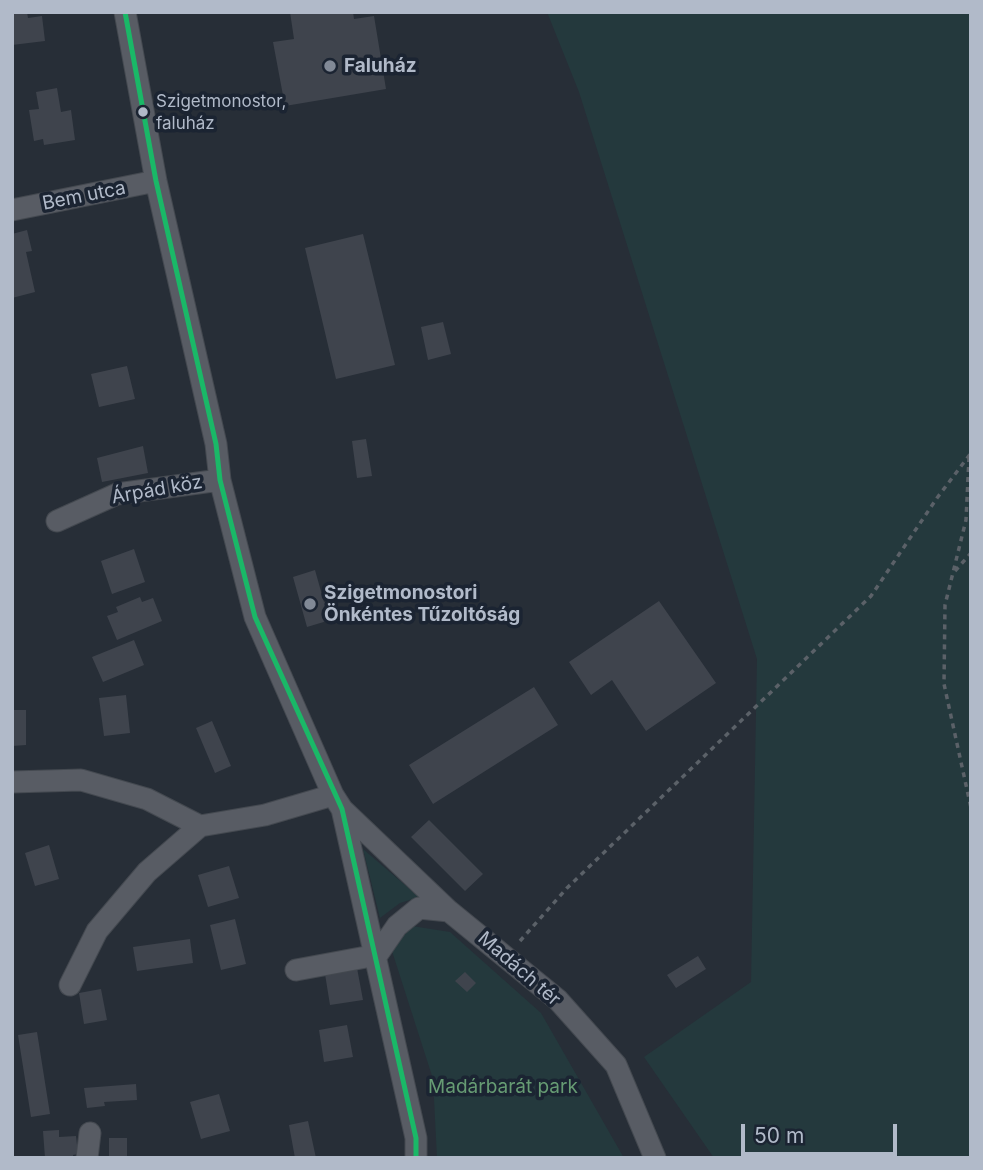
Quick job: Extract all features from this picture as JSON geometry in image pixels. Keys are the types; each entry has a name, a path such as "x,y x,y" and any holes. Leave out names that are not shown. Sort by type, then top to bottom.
{"street":[{"path":"125,12 156,181 216,444 220,480 255,617 337,802 377,955 416,1138 416,1158"},
{"name":"Bem utca","path":"12,210 156,181"},
{"name":"Árpád köz","path":"57,522 117,494 220,480"},
{"path":"12,782 81,780 147,799 200,826"},
{"path":"70,985 97,931 147,872 200,826 337,802"},
{"name":"Madách tér","path":"337,802 449,911 558,1000 617,1065 655,1158"},
{"path":"296,970 377,955 397,926 419,908 449,911"},
{"path":"87,1158 90,1133"}],"path":[{"path":"970,454 966,520 945,605 944,684 971,807"},
{"path":"506,956 567,888 872,596 937,498 970,454"},
{"path":"953,573 971,553"}],"green space":[{"path":"547,12 971,12 971,1158 714,1158 644,1057 751,982 757,659 579,92"},
{"path":"363,849 419,897 400,903 380,918"},
{"name":"Madárbarát park","path":"412,926 450,932 541,1013 624,1158 437,1158 433,1079 391,948"}],"building":[{"path":"12,12 27,12 28,18 42,16 45,41 12,45"},
{"name":"Faluház","path":"290,12 353,12 354,19 374,16 386,89 285,106 273,42 294,39"},
{"path":"57,88 61,112 71,110 75,140 44,145 43,139 34,141 29,110 39,109 36,92"},
{"path":"27,230 32,251 26,252 35,292 12,298 12,234"},
{"path":"363,234 395,365 336,379 305,248"},
{"path":"443,322 451,354 428,360 421,327"},
{"path":"127,366 135,399 99,407 91,374"},
{"path":"366,439 372,476 357,478 352,441"},
{"path":"143,446 148,473 102,482 97,458"},
{"path":"134,549 145,582 112,594 101,561"},
{"path":"315,570 324,602 332,600 337,618 307,627 293,577"},
{"path":"140,597 142,602 153,598 162,621 117,640 107,616 118,612 116,607"},
{"path":"659,601 716,683 646,731 612,680 591,695 569,662"},
{"path":"134,640 144,665 103,682 92,657"},
{"path":"534,687 558,725 433,804 409,765"},
{"path":"126,695 130,733 104,736 99,698"},
{"path":"12,710 26,710 26,745 12,746"},
{"path":"212,721 231,766 215,773 196,728"},
{"path":"429,820 483,874 465,891 411,837"},
{"path":"49,845 59,879 35,886 25,853"},
{"path":"229,866 239,898 208,907 198,875"},
{"path":"235,919 246,964 221,970 210,925"},
{"path":"190,939 193,963 137,971 133,947"},
{"path":"698,956 706,969 676,988 667,975"},
{"path":"357,968 363,1000 330,1005 325,974"},
{"path":"465,972 476,983 467,992 455,981"},
{"path":"101,989 107,1020 84,1024 79,993"},
{"path":"347,1025 353,1057 324,1062 319,1030"},
{"path":"37,1032 50,1114 31,1117 18,1035"},
{"path":"136,1084 137,1100 104,1102 105,1106 87,1108 84,1088"},
{"path":"219,1094 230,1131 201,1139 190,1102"},
{"path":"308,1121 316,1158 295,1158 289,1125"},
{"path":"59,1130 59,1137 76,1136 78,1154 73,1155 73,1158 45,1158 43,1131"},
{"path":"109,1138 127,1138 127,1156 109,1156"}],"transit line":[{"path":"125,12 156,181 216,444 220,480 255,617 342,809 416,1138 416,1158"}],"place":[{"name":"Faluház","path":"330,66"},
{"name":"Szigetmonostor, faluház","path":"143,112"},
{"name":"Szigetmonostori Önkéntes Tűzoltóság","path":"310,604"}]}
